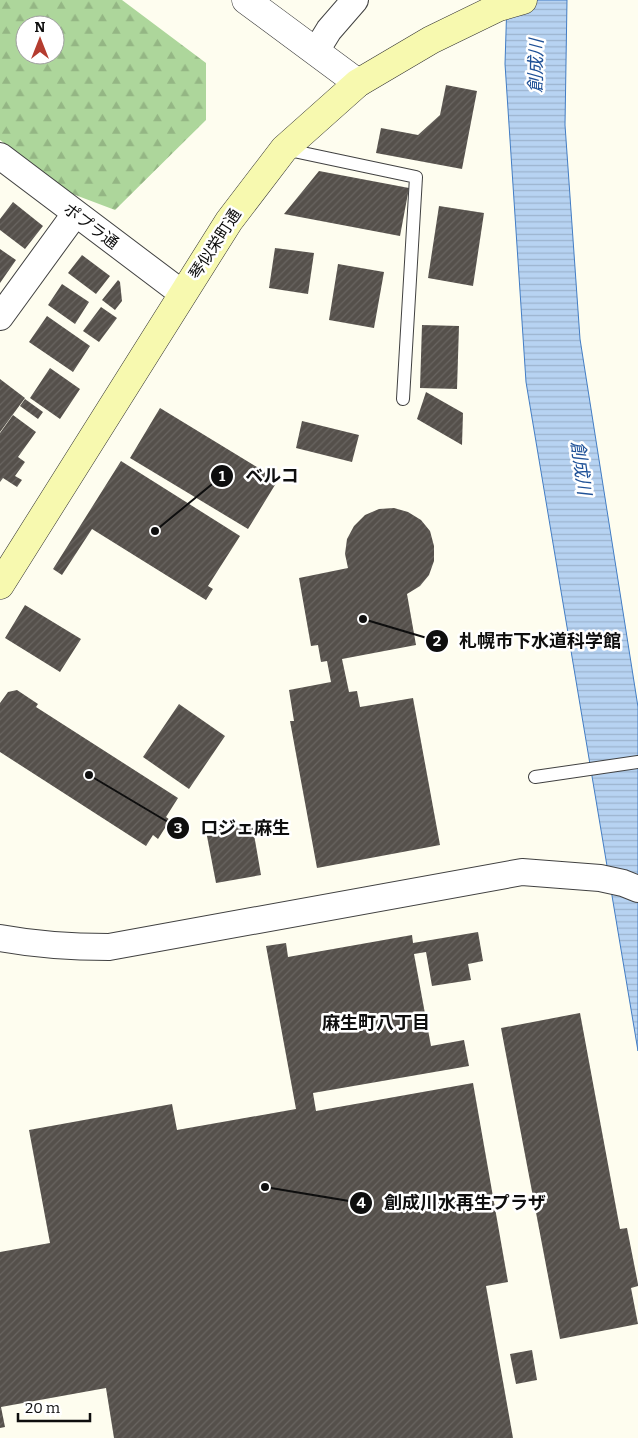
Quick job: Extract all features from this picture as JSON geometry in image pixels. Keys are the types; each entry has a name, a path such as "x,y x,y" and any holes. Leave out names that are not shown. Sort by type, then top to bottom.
{"main road":[{"name":"琴似栄町通","path":"0,584 229,220 284,149 358,83 431,40 511,3"}],"street":[{"path":"316,51 328,30 354,0"},
{"path":"248,1 358,83"},
{"name":"ポプラ通","path":"0,156 183,294"},
{"path":"0,317 75,214"},
{"path":"0,938 32,944 70,947 109,947 522,872 600,878 623,883 638,889"}],"lane":[{"path":"284,149 416,177 403,399"},
{"path":"535,777 638,762"}],"green space":[{"path":"0,0 122,0 206,63 206,120 115,210 70,193 0,140"}],"water":[{"name":"創成川","path":"507,0 567,0 565,125 580,339 638,707 638,1051 526,382 505,64"}],"building":[{"path":"446,85 477,91 462,169 376,153 381,128 418,135 440,115"},
{"path":"319,171 409,188 400,236 284,214"},
{"path":"13,202 43,226 25,249 0,230 0,219"},
{"path":"439,206 484,213 473,286 428,278"},
{"path":"275,248 314,253 308,294 269,288"},
{"path":"0,249 16,260 0,283"},
{"path":"82,255 110,276 96,294 68,273"},
{"path":"338,264 384,272 374,328 329,320"},
{"path":"118,280 120,282 122,301 115,310 102,300"},
{"path":"62,284 89,302 75,324 48,305"},
{"path":"101,307 117,318 99,342 83,331"},
{"path":"47,316 90,346 73,372 29,342"},
{"path":"422,325 459,326 457,389 420,388"},
{"path":"50,368 80,389 60,419 30,398"},
{"path":"0,379 25,398 0,432"},
{"path":"426,392 463,413 462,445 417,419"},
{"path":"25,399 43,412 38,419 20,406"},
{"path":"160,408 278,480 248,529 130,458"},
{"path":"13,415 36,432 18,457 25,462 15,476 22,480 17,487 3,478 0,482 0,433"},
{"path":"302,421 359,435 352,462 296,448"},
{"path":"121,461 240,536 208,586 213,589 206,600 92,529 62,575 53,569"},
{"path":"394,508 408,512 421,520 430,531 434,546 434,561 429,575 420,586 407,594 416,645 342,659 349,692 357,691 360,707 413,698 440,845 317,868 290,721 294,721 289,690 331,682 327,661 321,662 318,645 311,646 299,578 348,568 345,554 347,539 354,526 365,515 379,509"},
{"path":"25,605 81,639 60,672 5,638"},
{"path":"17,690 38,704 36,707 178,798 166,817 170,820 158,839 153,835 146,846 0,752 0,703 8,692"},
{"path":"179,704 225,736 189,789 143,757"},
{"path":"252,823 261,875 216,883 206,831"},
{"path":"478,932 483,961 468,964 471,980 432,986 426,952 414,954 431,1046 464,1040 469,1066 313,1093 316,1111 473,1083 508,1282 486,1286 513,1438 114,1438 106,1388 1,1407 5,1427 0,1428 0,1252 50,1243 29,1130 172,1104 177,1130 296,1109 266,946 286,943 288,957 412,935 413,943"},
{"path":"580,1013 620,1229 627,1228 638,1284 638,1286 631,1288 638,1324 560,1339 501,1028"},
{"path":"532,1350 537,1380 516,1384 510,1354"}],"place":[{"name":"ベルコ","path":"155,531"},
{"name":"札幌市下水道科学館","path":"363,619"},
{"name":"ロジェ麻生","path":"89,775"},
{"name":"創成川水再生プラザ","path":"265,1187"}],"district":[{"name":"麻生町八丁目","path":"376,1023"}]}
